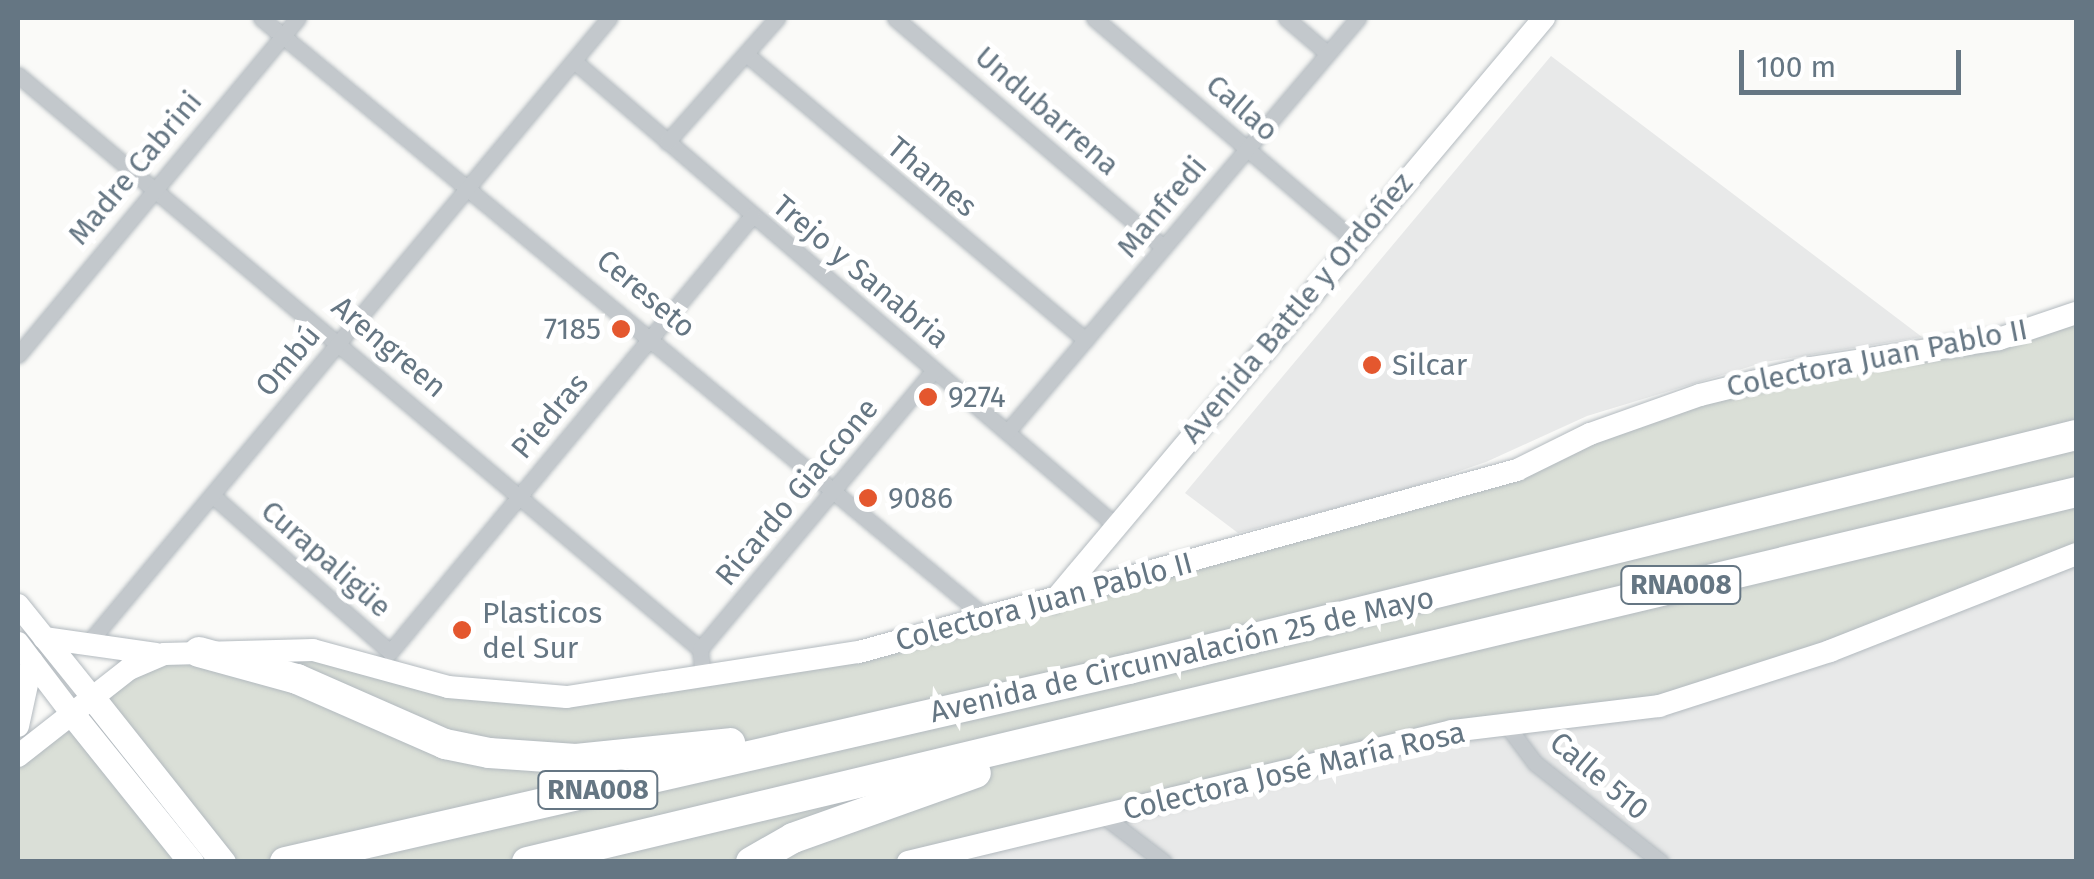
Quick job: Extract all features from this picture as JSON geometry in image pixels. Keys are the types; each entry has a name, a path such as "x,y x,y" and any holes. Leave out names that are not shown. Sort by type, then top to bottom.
{"highway":[{"name":"Avenida de Circunvalación 25 de Mayo","path":"285,862 912,719 1796,508 2076,435"},
{"name":"Avenida de Circunvalación 25 de Mayo","path":"526,862 2076,492"},
{"path":"199,652 298,679 444,744 489,753 648,756 912,719"},
{"path":"751,862 828,825 968,777 1044,740"}],"main road":[{"name":"Avenida Battle y Ordoñez","path":"1053,602 1114,524 1544,18"},
{"name":"Colectora Juan Pablo II","path":"18,756 129,669 164,654 313,650 390,662 499,695 567,697 859,652 990,620 1517,470 1590,434 1700,394 1810,368 2000,339 2076,313"},
{"name":"Colectora José María Rosa","path":"908,862 1452,731 1658,706 1830,651 2076,554"},
{"path":"18,604 223,862"},
{"path":"44,638 84,648 164,654"},
{"path":"25,653 191,862"},
{"path":"18,726 25,653"}],"street":[{"name":"Cereseto","path":"262,18 471,184 990,620"},
{"name":"Madre Cabrini","path":"18,355 298,18"},
{"name":"Ombú","path":"84,648 609,18"},
{"path":"667,142 777,18"},
{"name":"Undubarrena","path":"895,18 1163,247"},
{"name":"Callao","path":"1094,18 1354,240"},
{"path":"1286,18 1328,54"},
{"name":"Manfredi","path":"1007,432 1358,18"},
{"name":"Thames","path":"746,54 1086,340"},
{"name":"Trejo y Sanabria","path":"574,60 1114,524"},
{"name":"Arengreen","path":"18,75 150,192 340,341 700,649"},
{"name":"Piedras","path":"390,662 520,495 752,216"},
{"name":"Ricardo Giaccone","path":"700,649 934,370"},
{"name":"Curapaligüe","path":"212,495 390,662"},
{"path":"700,649 703,676"},
{"name":"Calle 510","path":"1508,727 1534,763 1661,862"},
{"path":"1102,814 1164,862"}],"shaded area":[{"name":"Silcar","path":"1551,56 1922,337 1765,362 1587,416 1486,462 1392,494 1238,533 1185,493"},
{"path":"2076,313 2076,554 1659,706 1452,731 908,861 18,862 18,756 129,669 266,648 499,695 859,652 1517,470 1700,395"},
{"path":"2076,554 2076,861 908,862"}],"place":[{"name":"7185","path":"621,329"},
{"name":"Silcar","path":"1372,365"},
{"name":"9274","path":"928,397"},
{"name":"9086","path":"868,498"},
{"name":"Plasticos del Sur","path":"462,630"}]}
